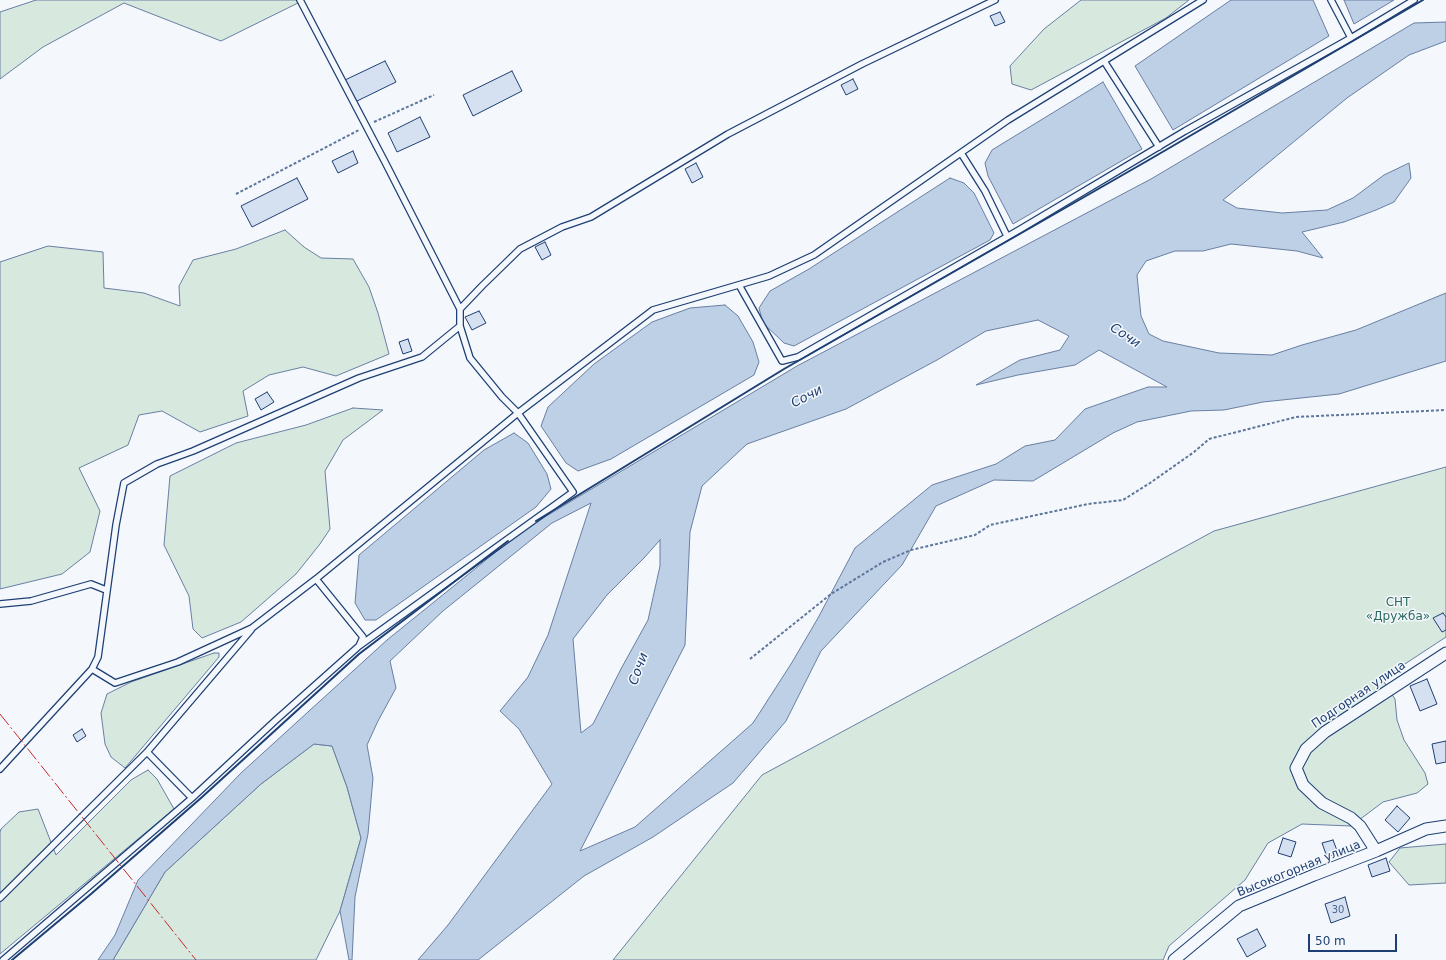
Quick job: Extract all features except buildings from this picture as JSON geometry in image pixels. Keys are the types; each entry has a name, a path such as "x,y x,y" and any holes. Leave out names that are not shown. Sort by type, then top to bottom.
{"street":[{"name":"Подгорная улица","path":"1376,851 1360,826 1351,818 1322,803 1303,785 1296,768 1306,749 1325,732 1446,653"},
{"name":"Высокогорная улица","path":"1174,960 1239,906 1376,851 1426,829 1446,826"}],"lane":[{"path":"3,960 192,798 359,646 573,492 518,413 502,397 470,358 460,326 460,309 300,0"},
{"path":"460,309 520,249 562,227 591,217 728,134 862,64 995,0"},
{"path":"0,898 147,752 252,628 316,579 518,413 653,310 769,276 814,255 1008,120 1203,0"},
{"path":"1331,0 1350,38"},
{"path":"739,285 782,362 798,357 1159,146 1414,0"},
{"path":"1104,61 1159,146"},
{"path":"961,153 984,191 1007,236"},
{"path":"0,769 92,669 98,656 106,590 124,483 157,464 193,451 359,378 422,358 460,326"},
{"path":"316,579 363,637 359,646"},
{"path":"0,604 31,601 90,584 106,590"},
{"path":"92,669 115,683 178,662 252,628"},
{"path":"147,752 192,798"}],"path":[{"path":"236,194 366,126 434,95"},
{"path":"750,659 831,594 883,562 912,550 975,534 990,525 1088,504 1123,500 1194,452 1209,439 1296,417 1446,410"}],"green space":[{"path":"36,0 304,0 221,41 124,3 43,47 0,79 0,12"},
{"path":"1081,0 1189,0 1166,18 1031,90 1012,84 1010,66 1044,29"},
{"path":"285,230 304,247 321,258 353,259 369,287 389,354 336,376 303,367 269,375 243,391 248,416 200,432 162,411 139,415 128,445 79,468 100,511 90,552 62,574 0,589 0,262 48,246 103,252 104,288 144,293 180,306 179,286 193,260 236,249"},
{"path":"353,408 383,410 343,440 325,471 330,529 296,574 241,622 202,638 193,629 189,596 164,545 170,476 236,443 306,425"},
{"name":"СНТ «Дружба»","path":"1446,467 1446,637 1382,679 1395,699 1397,720 1404,740 1425,773 1428,784 1417,793 1383,802 1351,826 1302,824 1268,843 1245,880 1169,946 1163,960 613,960 762,775 1214,531"},
{"path":"214,653 219,653 219,657 125,768 111,757 105,744 101,713 107,694 131,682"},
{"path":"314,744 332,746 347,787 361,838 340,911 316,960 113,960 165,872 261,784"},
{"path":"148,770 157,779 174,809 0,954 1,829 19,812 38,809 56,855 131,780"},
{"path":"1446,844 1446,883 1409,885 1389,862 1400,848"}],"water":[{"path":"1231,0 1313,0 1329,36 1173,130 1135,66"},
{"path":"1344,0 1394,0 1354,24"},
{"name":"Сочи","path":"1446,22 1446,41 1409,55 1347,98 1223,200 1237,208 1282,213 1327,210 1353,198 1384,175 1409,163 1411,178 1394,202 1344,222 1302,232 1323,258 1297,251 1231,244 1203,251 1175,251 1146,261 1137,275 1141,316 1149,334 1163,341 1219,353 1272,355 1356,330 1446,293 1446,361 1339,394 1263,402 1224,410 1191,411 1137,422 1113,433 1033,481 994,480 936,506 902,565 821,651 786,721 733,783 653,837 584,876 478,960 418,960 448,925 552,784 519,729 500,711 528,677 548,635 591,503 552,523 443,611 390,661 396,688 367,745 373,778 368,834 355,897 352,960 349,960 340,911 361,838 347,787 332,746 314,744 261,784 165,872 113,960 98,960 115,935 138,880 241,773 387,640 523,530 797,366 1151,179 1414,23","holes":["1038,320 1069,336 1060,350 1020,360 976,385 1018,375 1075,365 1099,350 1167,387 1148,387 1085,409 1055,440 1025,446 996,464 932,485 855,548 818,618 791,664 753,723 635,827 580,851 685,645 690,532 702,486 747,444 846,409 937,360 986,331","660,540 660,566 648,620 593,724 581,733 573,639 607,595"]},
{"path":"1103,82 1142,149 1013,224 988,176 985,163 992,150"},
{"path":"950,178 964,183 974,193 994,233 990,240 794,346 784,343 763,323 759,308 770,291 809,269"},
{"path":"725,305 738,316 753,342 759,362 754,375 611,459 578,471 566,463 541,426 548,407 594,364 652,322 690,308"},
{"path":"514,433 528,443 547,474 551,489 536,507 376,620 365,620 355,603 359,555 484,450"}],"wall":[{"path":"536,521 784,369 1147,161 1423,0"},
{"path":"12,960 91,894 201,798 359,654 508,541"}],"power":[{"path":"0,714 196,960"}]}
